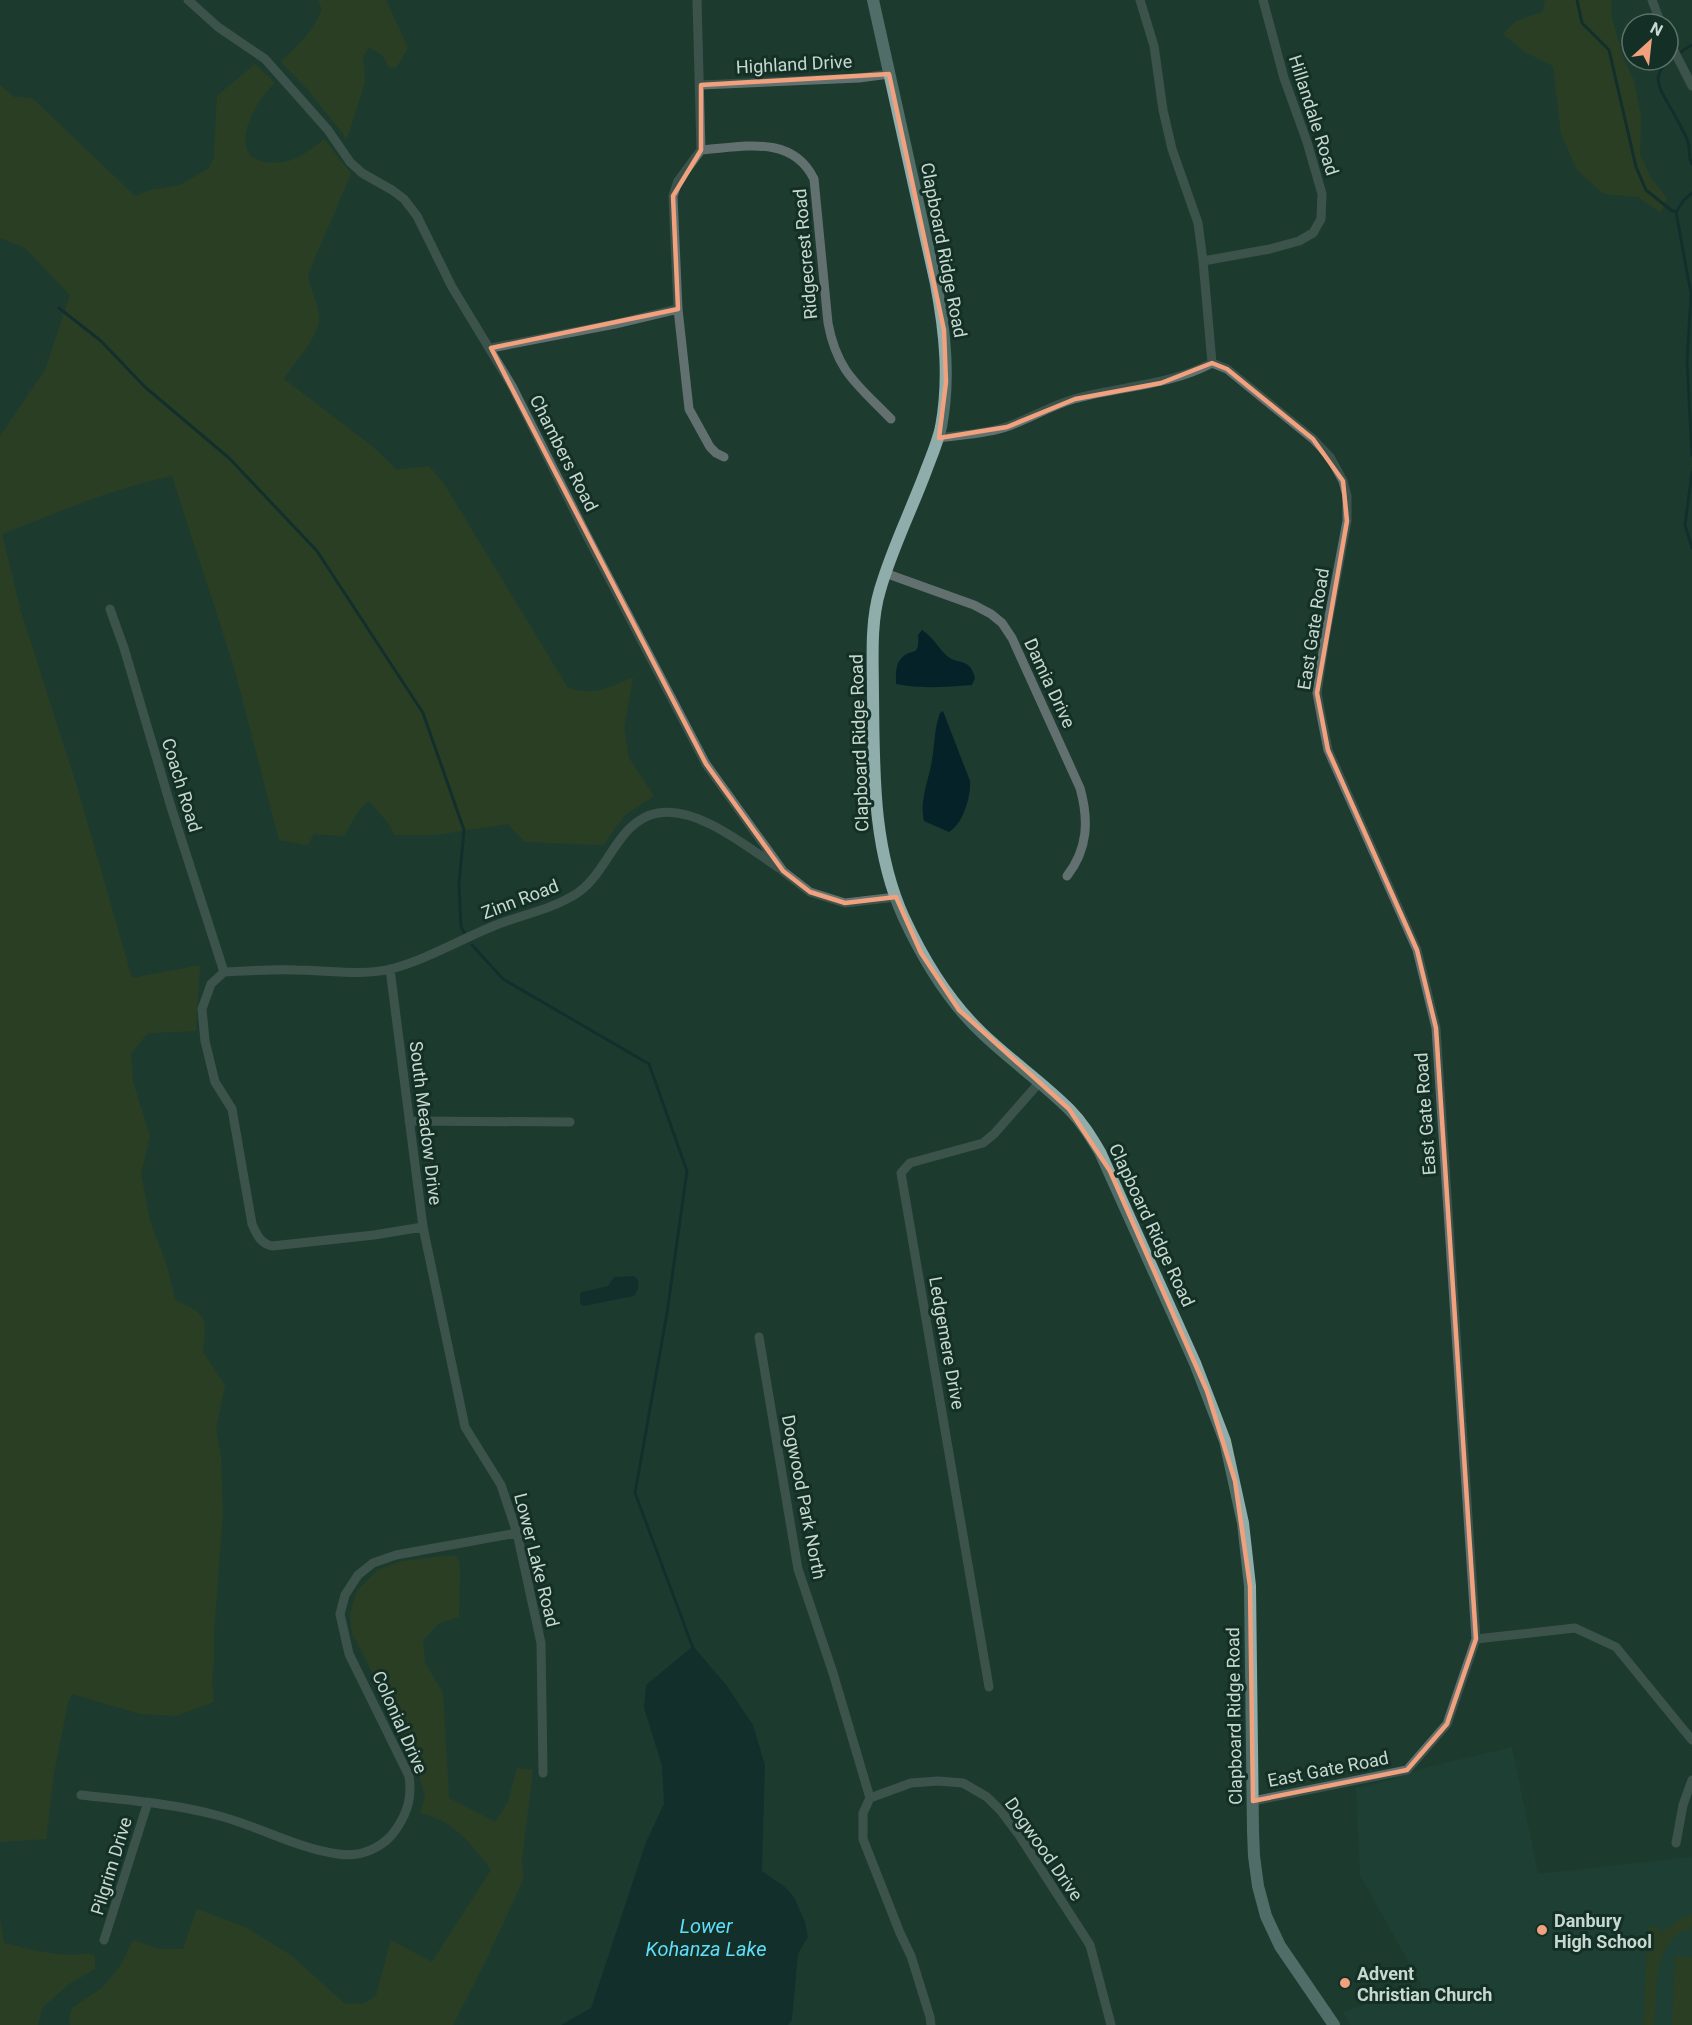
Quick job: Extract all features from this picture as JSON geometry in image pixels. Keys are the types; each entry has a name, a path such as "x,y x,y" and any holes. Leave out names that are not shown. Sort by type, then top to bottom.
{"main road":[{"name":"Clapboard Ridge Road","path":"873,0 936,284 944,330 946,364 945,397 938,438 885,573 875,613 873,642 874,771 880,841 896,897 921,953 940,983 959,1010 982,1033 1069,1109 1082,1124 1110,1171 1195,1363 1225,1441 1244,1523 1249,1575 1254,1856 1258,1886 1266,1916 1280,1946 1334,2025"}],"street":[{"name":"Chambers Road","path":"188,0 218,27 265,59 328,130 350,162 404,199 417,216 452,287 491,348 706,764 783,871 810,892 845,903 896,897"},
{"path":"697,0 701,150 678,181 673,195 678,309 689,409 710,447 724,457"},
{"path":"938,438 999,429 1075,399 1161,383 1212,363 1198,223 1172,149 1163,110 1154,46 1140,0"},
{"name":"Hillandale Road","path":"1203,261 1270,249 1299,241 1313,233 1321,219 1322,194 1307,142 1284,78 1263,0"},
{"path":"1680,63 1692,86"},
{"name":"Highland Drive","path":"701,84 859,78 889,74"},
{"name":"Ridgecrest Road","path":"701,150 755,146 774,148 792,153 807,165 814,179 832,345 849,377 891,418"},
{"path":"491,348 678,309"},
{"name":"East Gate Road","path":"1212,363 1227,369 1313,439 1330,457 1343,481 1347,496 1347,521 1343,548 1325,638 1317,693 1328,750 1417,950 1436,1028 1476,1639 1447,1724 1407,1770 1253,1801"},
{"name":"Damia Drive","path":"885,573 984,610 1002,623 1012,638 1080,788 1086,810 1085,831 1078,862 1067,876"},
{"name":"Coach Road","path":"110,609 224,972"},
{"name":"Zinn Road","path":"224,972 294,970 353,972 390,969 452,946 494,926 563,902 579,892 592,879 635,823 645,816 657,813 691,816 710,824 783,871"},
{"name":"South Meadow Drive","path":"224,972 211,984 202,1009 205,1041 216,1082 231,1109 252,1224 264,1244 272,1246 374,1235 423,1227 390,969"},
{"name":"Ledgemere Drive","path":"989,1687 902,1173 910,1163 983,1143 994,1134 1039,1083"},
{"path":"409,1121 570,1122"},
{"name":"Lower Lake Road","path":"423,1227 465,1427 501,1485 517,1533 541,1642 543,1773"},
{"name":"Dogwood Park North","path":"759,1337 798,1569 833,1672 870,1798"},
{"name":"Colonial Drive","path":"81,1795 175,1805 216,1815 309,1847 340,1855 369,1851 379,1847 395,1832 405,1816 411,1791 409,1776 349,1654 340,1614 345,1595 358,1575 373,1563 396,1556 517,1533"},
{"path":"1476,1639 1575,1628 1616,1647 1692,1740"},
{"path":"1676,1843 1683,1805 1692,1780"},
{"name":"Dogwood Drive","path":"870,1798 911,1783 938,1781 963,1783 987,1797 1019,1835 1090,1945 1111,2025"},
{"path":"870,1798 863,1813 863,1839 911,1956 931,2025"},
{"name":"Pilgrim Drive","path":"104,1940 148,1802"}],"highlighted area":[{"path":"889,74 944,330 946,382 939,438 1007,427 1075,399 1161,383 1212,363 1227,369 1313,439 1343,481 1347,521 1317,693 1328,750 1417,950 1436,1028 1476,1639 1447,1724 1407,1770 1253,1801 1250,1586 1235,1481 1207,1391 1110,1171 1069,1109 959,1010 921,953 896,897 845,903 810,892 783,871 706,764 491,348 678,309 673,196 701,150 701,85"}],"shaded area":[{"path":"317,0 386,0 408,48 396,68 389,67 383,56 369,47 363,56 365,82 347,139 308,90 281,62 305,38 319,17 322,9"},
{"path":"1545,0 1611,0 1612,18 1620,46 1620,72 1630,72 1634,81 1641,117 1640,155 1652,179 1667,198 1661,213 1638,197 1604,194 1577,170 1561,134 1553,66 1525,52 1503,34 1516,21 1543,12"},
{"path":"255,64 275,83 257,106 248,126 245,136 249,154 261,161 279,163 303,155 324,139 351,174 308,274 319,313 318,326 310,342 284,379 372,446 397,470 429,466 444,484 568,688 594,691 633,677 624,728 629,758 654,796 625,815 603,845 525,842 508,824 435,835 394,835 389,824 369,801 359,810 344,836 314,834 307,845 279,840 234,667 172,476 107,494 2,534 21,612 78,790 132,978 200,965 196,1031 148,1033 131,1053 133,1082 150,1136 141,1173 150,1221 167,1266 175,1300 194,1310 203,1318 205,1331 203,1352 225,1385 216,1428 221,1458 223,1514 214,1629 212,1681 214,1702 175,1716 141,1714 72,1694 68,1703 54,1773 46,1839 0,1842 0,436 45,370 70,295 25,248 0,238 0,85 14,97 32,98 135,196 151,190 180,185 209,168 214,157 217,96"},
{"path":"456,1556 460,1562 459,1617 439,1623 423,1640 425,1663 443,1693 449,1798 495,1822 508,1802 517,1768 533,1770 522,1858 524,1878 453,2025 70,2025 69,2018 72,2008 103,1987 121,1965 133,1940 159,1949 183,1949 197,1909 245,1927 292,1956 345,2004 363,2004 376,1996 391,1940 432,1962 491,1870 461,1834 442,1821 420,1813 425,1797 417,1766 403,1732 352,1633 350,1614 357,1591 378,1570 402,1561"},
{"name":"Danbury High School","path":"1512,1747 1538,1874 1692,1857 1692,2025 1351,2025 1343,2012 1422,1986 1360,1875 1356,1788 1391,1780 1428,1767"},
{"path":"1692,1914 1692,1927 1679,1934 1669,1944 1663,1955 1657,1982 1655,2025 1643,2025 1648,1927 1660,1927 1660,1934 1679,1919"},
{"path":"0,1919 4,1943 55,1954 95,1956 95,1969 69,1984 42,2008 38,2025 0,2025"},
{"path":"1675,1956 1692,1957 1692,2025 1672,2025"}],"water":[{"path":"922,630 950,658 970,667 975,678 972,685 925,687 896,684 898,662 916,650 918,635"},
{"path":"943,711 970,781 965,810 958,823 949,832 924,821 923,813 937,725 940,713"},
{"path":"634,1276 638,1280 638,1286 634,1296 584,1306 580,1304 582,1292 608,1286 614,1277"},
{"name":"Lower Kohanza Lake","path":"693,1646 727,1686 753,1725 765,1765 762,1871 785,1887 794,1897 805,1922 808,1937 798,1954 792,2020 788,2025 561,2025 591,2008 646,1842 664,1804 662,1766 644,1708 646,1685"}],"waterway":[{"path":"1577,0 1582,23 1609,50 1636,167 1646,190 1676,212"},
{"path":"1692,45 1664,65 1658,82 1687,139 1692,164"},
{"path":"1676,212 1692,193"},
{"path":"1676,212 1691,294 1687,362 1692,455"},
{"path":"59,308 101,341 145,387 229,458 317,551 423,713 464,830 459,884 461,927 464,932"},
{"path":"1692,472 1685,525 1692,548"},
{"path":"472,945 503,979 649,1064 687,1171 667,1313 635,1493 693,1648"}],"place":[{"name":"Danbury High School","path":"1542,1930"},
{"name":"Advent Christian Church","path":"1345,1983"}]}
